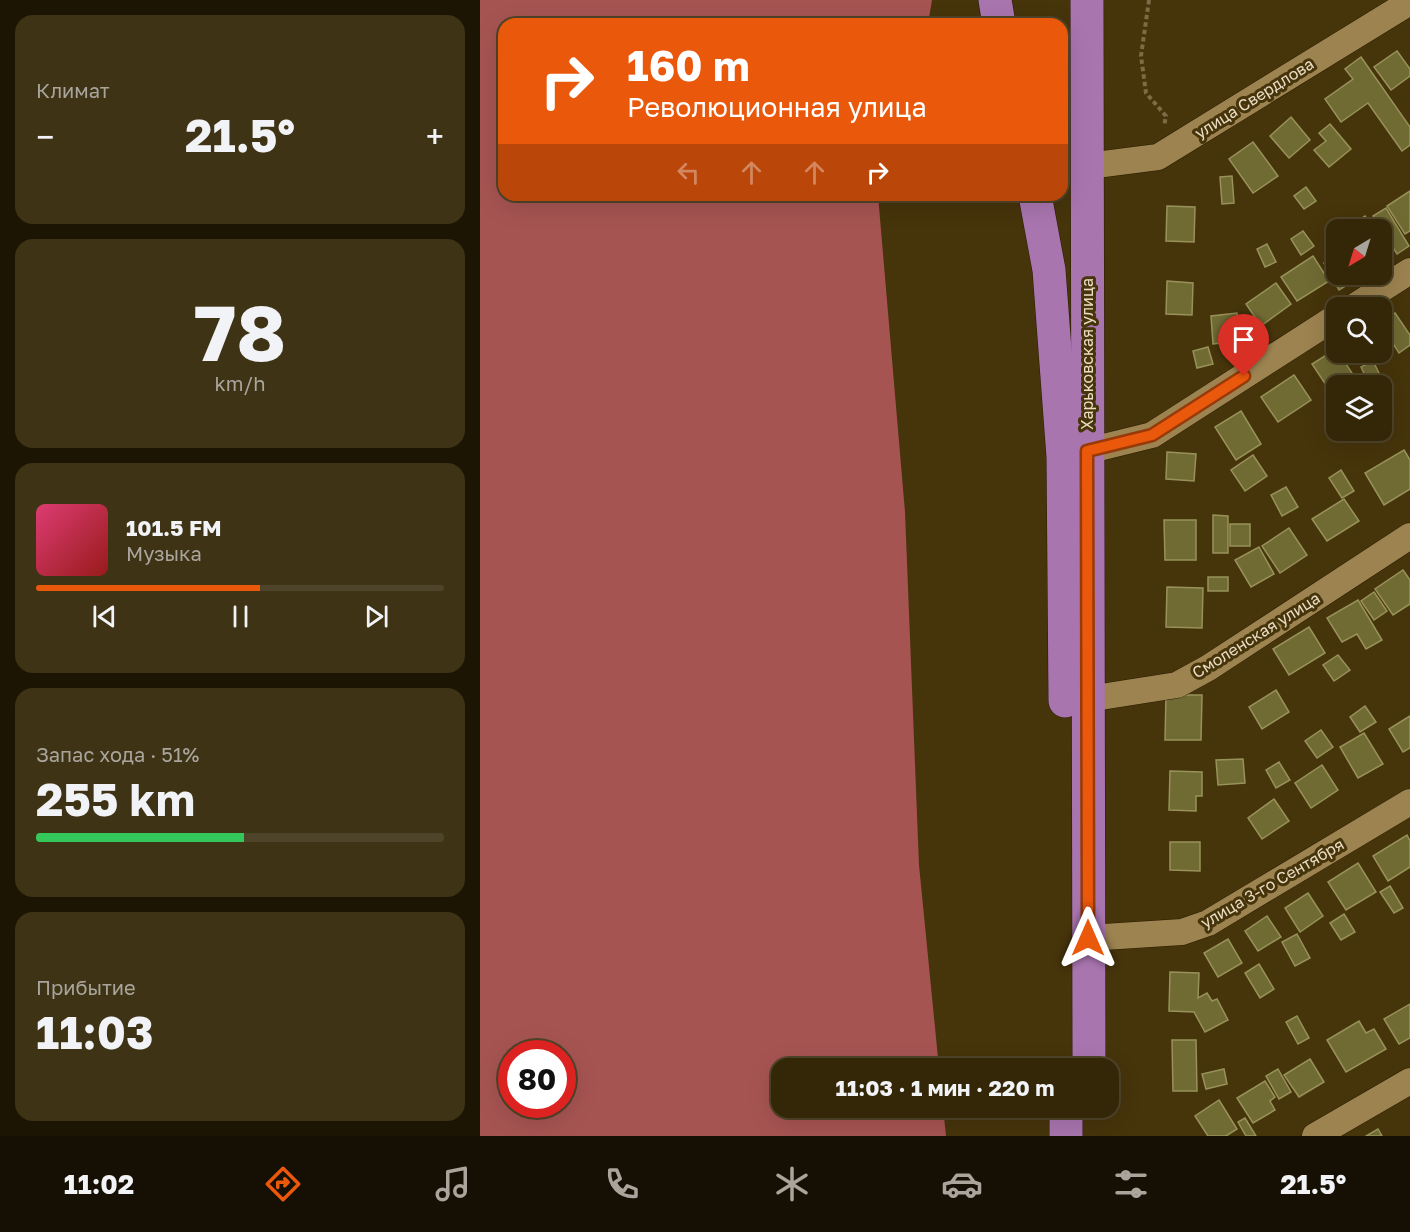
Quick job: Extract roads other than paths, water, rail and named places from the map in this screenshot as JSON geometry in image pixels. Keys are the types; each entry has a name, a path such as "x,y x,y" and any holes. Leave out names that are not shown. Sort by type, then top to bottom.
{"highway":[{"path":"995,0 998,18"},
{"name":"Харьковская улица","path":"1087,0 1089,1058"},
{"name":"Харьковская улица","path":"1036,201 1049,270 1064,457 1066,1058"},
{"path":"1066,1118 1066,1136"},
{"path":"1089,1118 1089,1136"}],"street":[{"name":"улица Свердлова","path":"1088,166 1158,157 1410,2"},
{"path":"1369,297 1410,271"},
{"path":"1087,451 1152,435 1326,323"},
{"name":"Смоленская улица","path":"1088,699 1177,685 1208,668 1410,536"},
{"name":"улица 3-го Сентября","path":"1088,938 1182,932 1208,923 1410,802"},
{"path":"1315,1136 1410,1081"}]}
